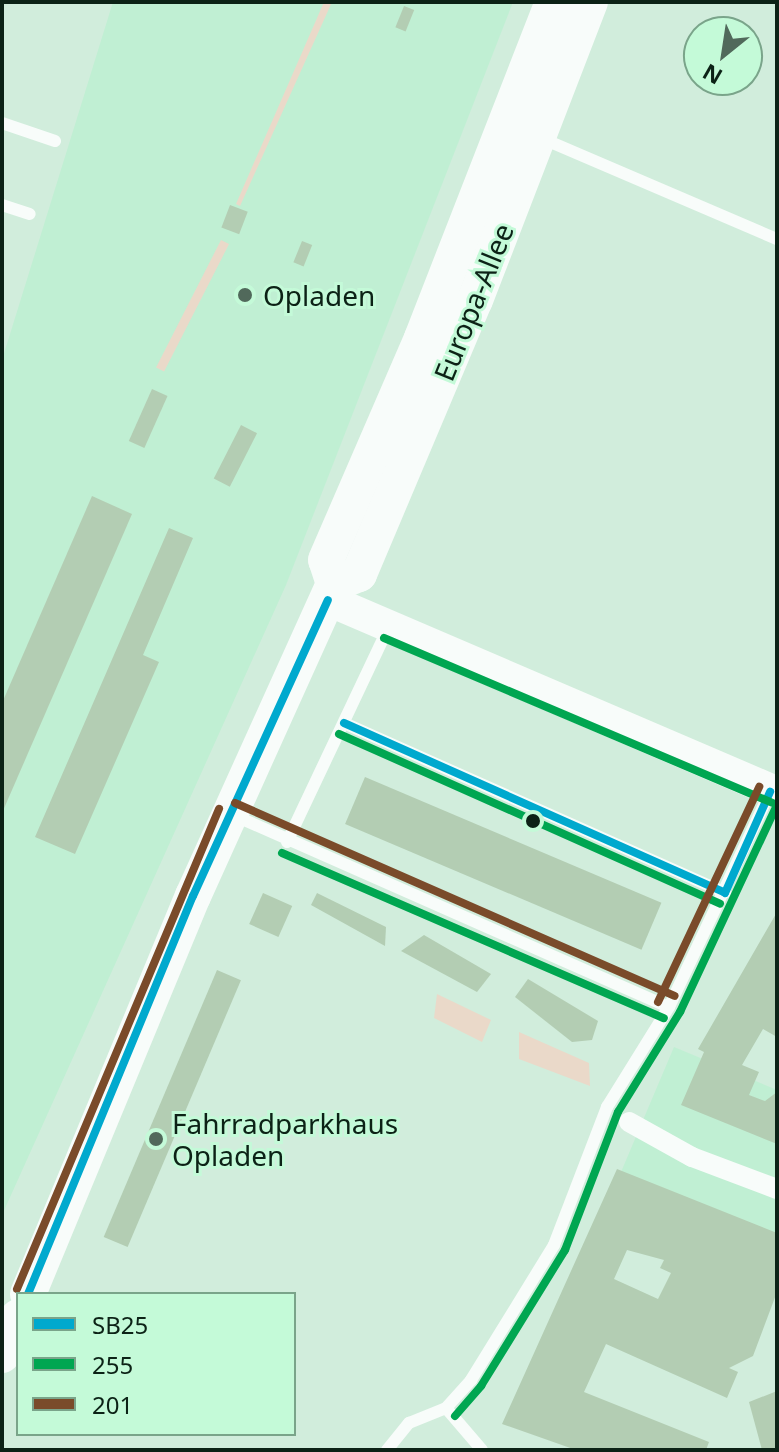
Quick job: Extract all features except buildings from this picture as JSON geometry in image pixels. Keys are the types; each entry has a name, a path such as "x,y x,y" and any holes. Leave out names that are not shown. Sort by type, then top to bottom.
{"main road":[{"name":"Europa-Allee","path":"523,131 553,2"},
{"name":"Europa-Allee","path":"29,1292 230,814 331,592 326,560 523,131 590,2"},
{"path":"2,1355 16,1322"}],"street":[{"path":"331,592 389,627 775,786"},
{"path":"629,1122 692,1157 777,1189"}],"lane":[{"path":"2,123 55,141"},
{"path":"523,131 777,239"},
{"path":"2,205 30,214"},
{"path":"287,842 389,627"},
{"path":"344,723 725,893"},
{"path":"387,1450 409,1423 446,1408 471,1380 554,1245 607,1107 669,1007 775,786"},
{"path":"230,814 287,842 669,1007"},
{"path":"446,1408 482,1450"}],"shaded area":[{"path":"113,2 513,2 286,585 2,1215 2,360"},
{"path":"324,2 332,2 240,206 236,204"},
{"path":"221,240 229,244 164,371 156,367"},
{"path":"437,994 491,1020 482,1042 434,1018"},
{"path":"519,1032 589,1063 590,1086 519,1059"},
{"path":"674,1047 777,1090 777,1295 599,1224"}],"transit line":[{"name":"SB25","path":"29,1292 193,896 328,600"},
{"name":"255","path":"384,638 772,803"},
{"name":"SB25","path":"344,723 725,893"},
{"name":"255","path":"339,734 720,904"},
{"name":"201","path":"658,1002 759,787"},
{"name":"SB25","path":"725,893 770,792"},
{"name":"201","path":"235,803 674,996"},
{"name":"255","path":"455,1416 481,1386 565,1250 618,1112 680,1012 777,805"},
{"name":"201","path":"17,1289 219,809"},
{"name":"255","path":"282,853 664,1018"}],"place":[{"name":"Opladen","path":"245,295"},
{"name":"Fahrradparkhaus Opladen","path":"156,1139"}]}
